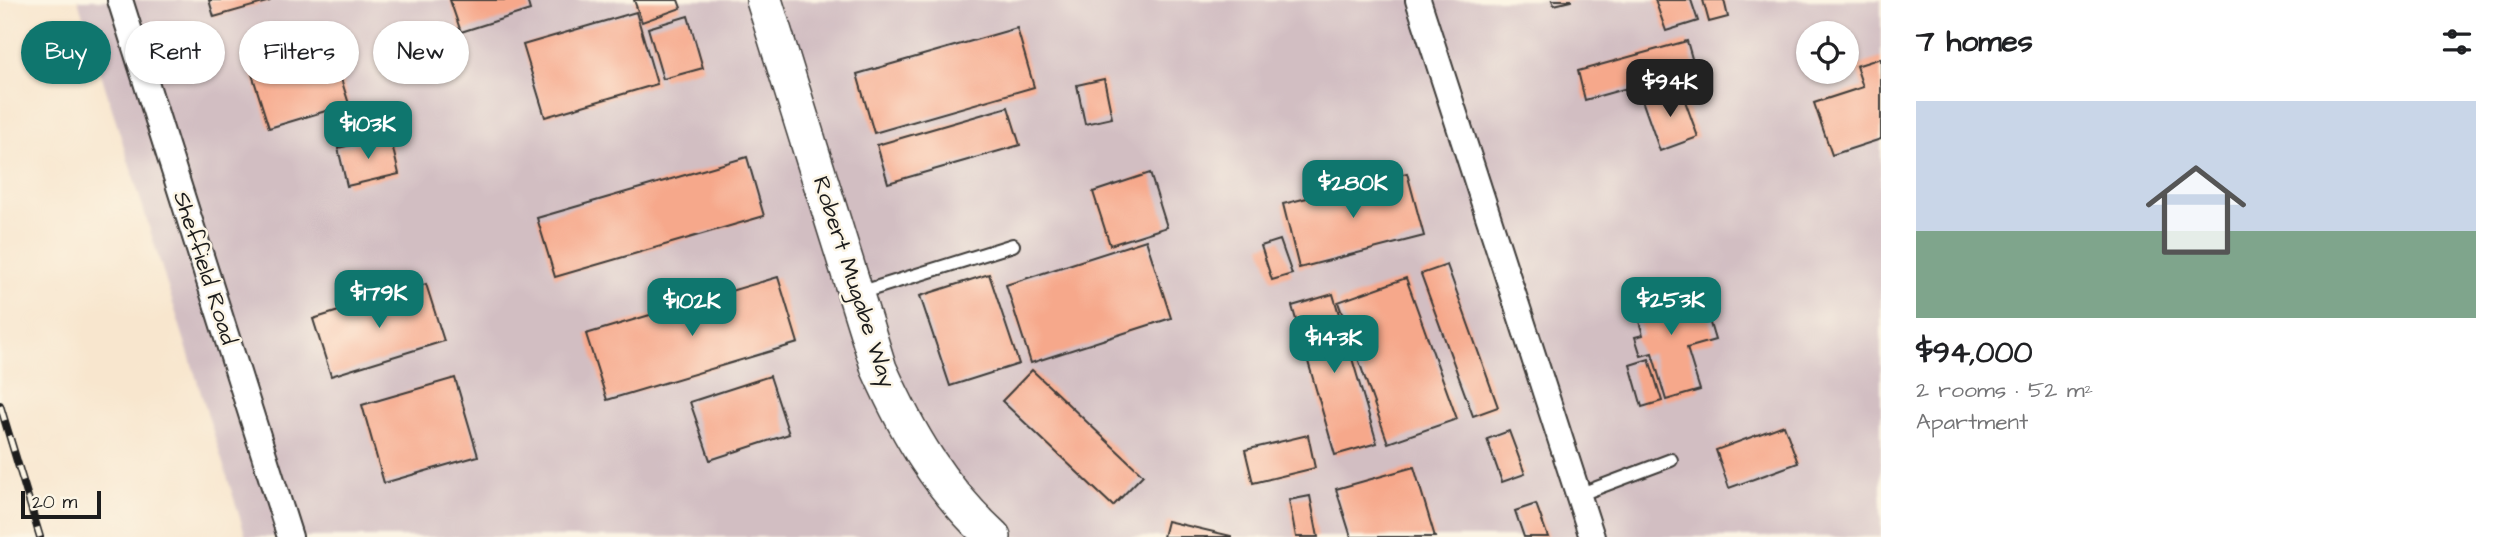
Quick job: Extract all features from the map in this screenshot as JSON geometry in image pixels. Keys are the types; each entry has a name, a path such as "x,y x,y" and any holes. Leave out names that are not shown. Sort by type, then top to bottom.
{"street":[{"name":"Sheffield Road","path":"120,0 290,537"},
{"name":"Robert Mugabe Way","path":"764,0 879,369 905,427 941,481 993,537"},
{"path":"1418,0 1592,537"}],"lane":[{"path":"856,294 1013,246"},
{"path":"1578,495 1671,460"}],"shaded area":[{"path":"78,0 1881,0 1881,537 246,537 104,84 111,84 111,21 85,21"}],"building":[{"path":"209,0 270,0 270,1 214,17"},
{"path":"450,0 527,0 530,10 469,29 469,21 457,21"},
{"path":"634,0 678,0 681,8 642,22"},
{"path":"1552,0 1571,0 1571,1 1554,5"},
{"path":"1655,0 1691,0 1698,21 1666,31"},
{"path":"1703,0 1724,0 1728,17 1709,22"},
{"path":"636,12 657,84 545,117 523,45"},
{"path":"688,16 703,68 663,79 648,28"},
{"path":"1017,28 1034,87 874,133 857,74"},
{"path":"1687,41 1695,69 1585,100 1578,71"},
{"path":"1881,58 1881,139 1832,155 1814,103 1863,87 1859,65"},
{"path":"1104,79 1112,118 1085,124 1077,85"},
{"path":"255,84 343,84 349,104 269,128"},
{"path":"1680,87 1698,137 1660,151 1642,100"},
{"path":"1008,107 1020,145 888,183 877,145"},
{"path":"390,136 399,174 347,186 338,148"},
{"path":"747,157 764,216 555,277 537,218"},
{"path":"1150,173 1167,227 1110,245 1093,192"},
{"path":"1407,173 1424,236 1299,268 1283,204"},
{"path":"1146,240 1171,318 1031,363 1006,285"},
{"path":"1280,240 1292,274 1272,280 1261,246"},
{"path":"1447,265 1498,407 1473,416 1421,274"},
{"path":"989,274 1019,364 950,386 920,296"},
{"path":"778,277 798,343 607,400 586,334"},
{"path":"1406,278 1457,419 1388,443 1338,302"},
{"path":"1660,281 1668,310 1703,300 1715,340 1687,348 1700,390 1666,400 1652,353 1641,356 1635,337 1643,335 1630,290"},
{"path":"426,284 444,341 331,376 313,319"},
{"path":"1333,294 1377,443 1335,455 1292,306"},
{"path":"1649,359 1662,401 1642,407 1630,365"},
{"path":"1032,370 1143,475 1113,506 1002,401"},
{"path":"770,376 789,434 710,460 690,402"},
{"path":"455,378 478,456 384,483 362,405"},
{"path":"1784,425 1798,463 1729,488 1716,450"},
{"path":"1509,431 1525,474 1502,482 1487,439"},
{"path":"1308,435 1315,468 1253,483 1245,450"},
{"path":"1414,467 1435,537 1351,537 1336,489"},
{"path":"1310,496 1318,537 1296,537 1289,500"},
{"path":"1536,504 1548,537 1524,537 1515,511"},
{"path":"1167,521 1231,536 1231,537 1163,537"}],"railway":[{"path":"0,405 40,537"}]}
